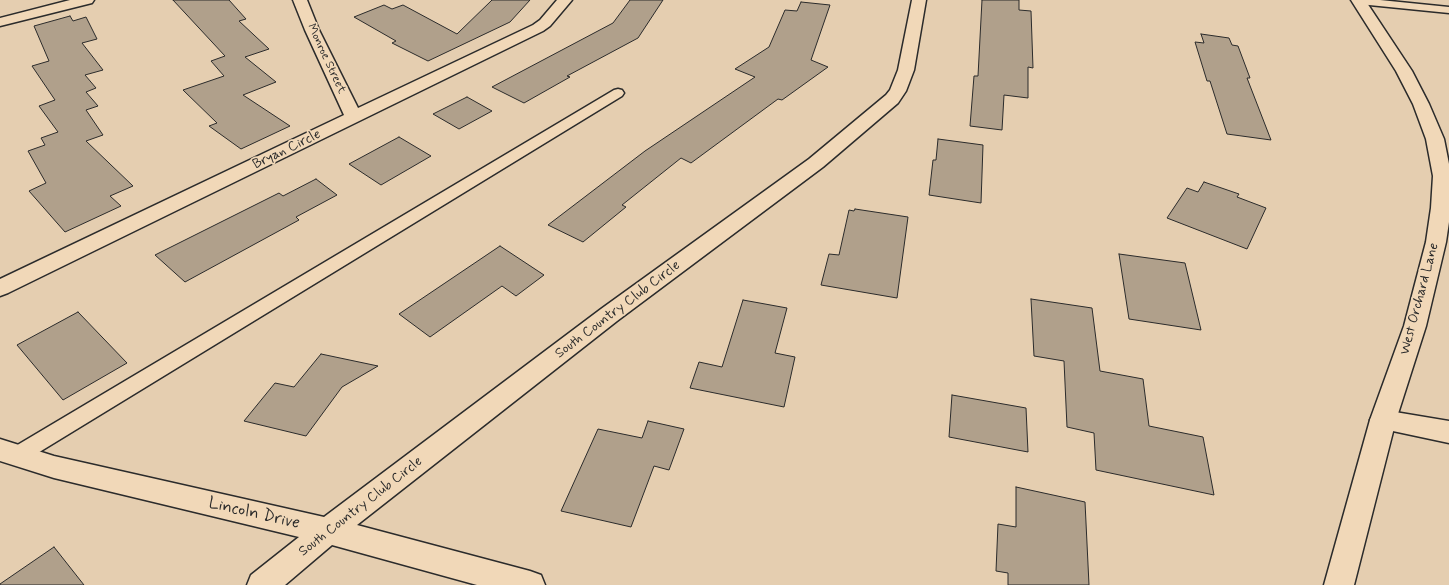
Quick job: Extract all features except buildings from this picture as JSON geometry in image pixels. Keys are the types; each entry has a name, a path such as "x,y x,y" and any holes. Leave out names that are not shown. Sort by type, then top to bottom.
{"street":[{"path":"0,22 87,0"},
{"name":"Monroe Street","path":"300,0 312,30 354,118"},
{"name":"Bryan Circle","path":"0,288 538,28 545,23 565,0"},
{"name":"South Country Club Circle","path":"262,585 328,531 609,315 803,173 892,99 898,91 906,70 919,0"},
{"name":"West Orchard Lane","path":"1339,585 1383,420 1415,326 1436,242 1445,177 1435,139 1421,104 1404,71 1359,1"},
{"path":"1383,420 1449,432"},
{"name":"Lincoln Drive","path":"8,453 54,467 328,531 530,585"}],"lane":[{"path":"1359,1 1449,10"},
{"path":"8,453 618,93"}]}
